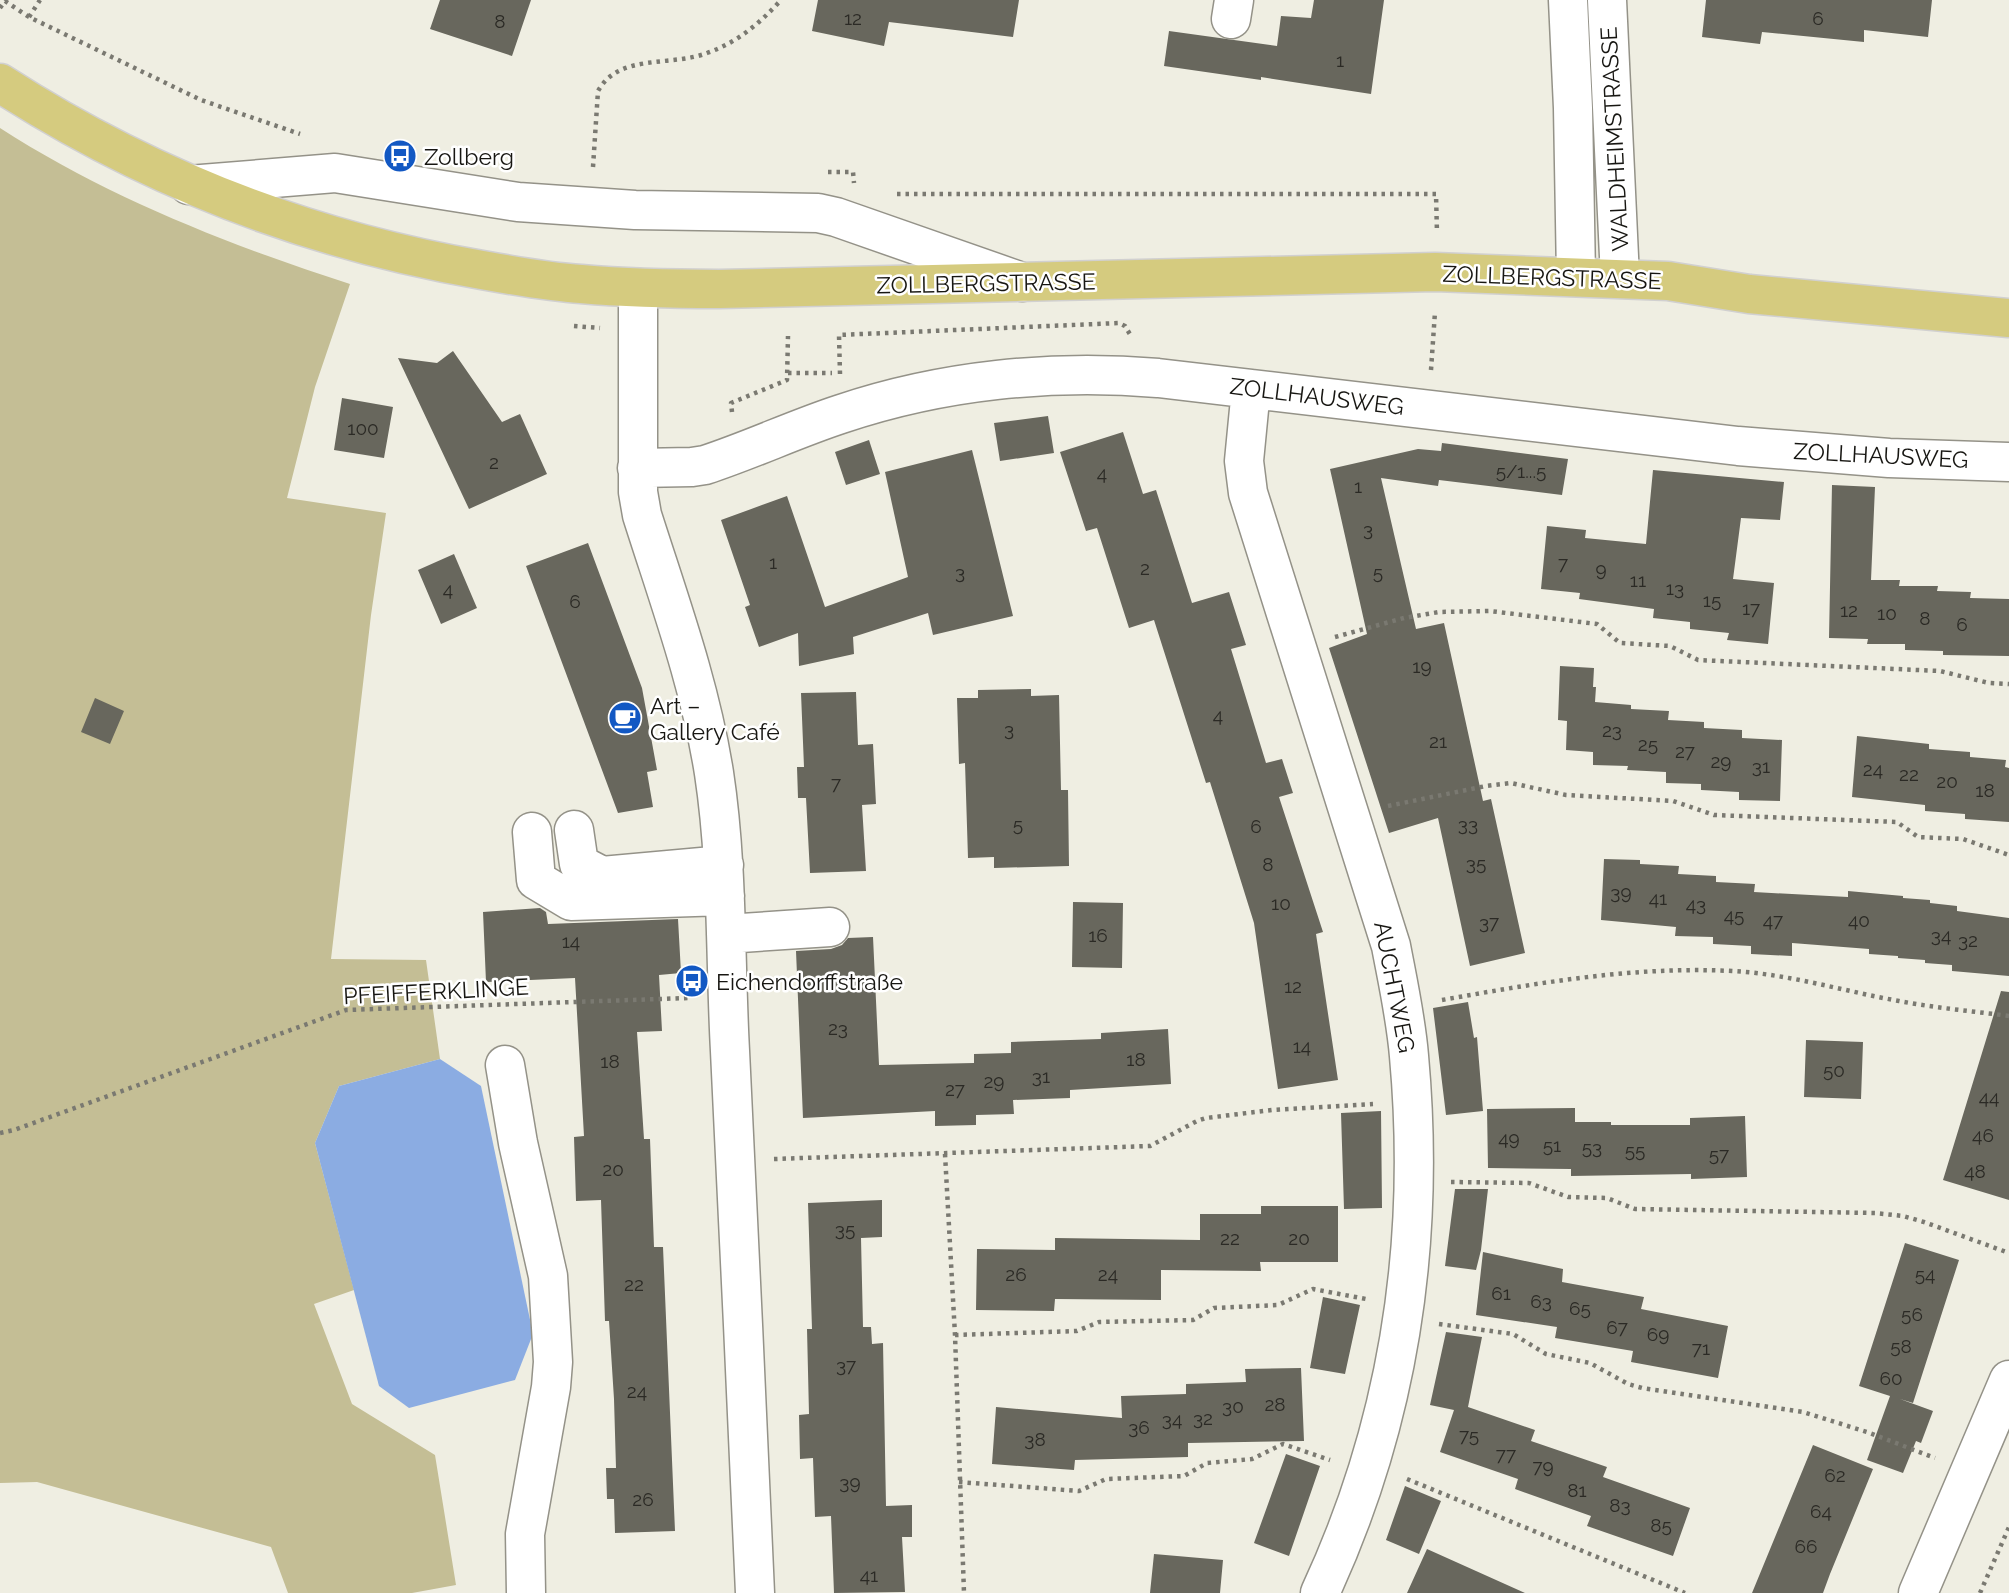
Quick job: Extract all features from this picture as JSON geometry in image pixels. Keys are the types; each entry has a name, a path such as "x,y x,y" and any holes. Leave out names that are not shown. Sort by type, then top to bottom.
{"main road":[{"name":"ZOLLBERGSTRASSE","path":"0,83 98,142 189,185 274,218 325,235 400,254 516,276 579,284 719,289 1027,284 1436,255 1576,276 1668,281 1749,294 2009,318"}],"street":[{"name":"WALDHEIMSTRASSE","path":"1568,0 1576,276"},
{"name":"WALDHEIMSTRASSE","path":"1607,0 1620,278"},
{"path":"189,185 335,173 518,202 635,210 818,213 1027,284"},
{"path":"638,288 637,468 642,514 689,661 706,729 719,811 755,1593"},
{"name":"ZOLLHAUSWEG","path":"637,468 692,467 744,452 843,413 933,391 1037,376 1111,374 1738,446 1889,458 2009,462"},
{"name":"AUCHTWEG","path":"1251,389 1245,477 1248,493 1391,947 1403,1006 1413,1101 1414,1225 1404,1312 1387,1398 1385,1475 1320,1593"},
{"path":"574,830 579,864 602,876 724,880"},
{"path":"533,832 536,880 571,901 724,880"},
{"path":"726,934 830,927"},
{"path":"505,1065 518,1143 551,1298 551,1387 524,1534 526,1593"},
{"path":"1918,1593 2009,1380"}],"path":[{"path":"29,17 40,0"},
{"path":"592,178 595,103 603,81 613,72 630,66 704,55 734,42 760,24 781,0"},
{"path":"0,8 5,1 29,17 201,100 306,136"},
{"path":"896,194 1436,194 1429,409"},
{"path":"840,373 839,335 1119,323 1125,326 1158,378"},
{"path":"744,452 731,402 787,380 788,336"},
{"path":"788,373 827,373"},
{"path":"1297,648 1404,618 1439,612 1490,611 1597,624 1620,643 1670,646 1698,660 1940,671 1989,683 2009,684"},
{"path":"1353,824 1382,807 1511,783 1566,795 1673,801 1714,815 1897,822 1918,837 1963,839 2009,855"},
{"path":"1403,1006 1594,975 1680,970 1734,971 1806,980 1898,1001 2009,1016"},
{"name":"PFEIFFERKLINGE","path":"0,1133 346,1010 638,1001 727,995"},
{"path":"735,1160 1150,1146 1206,1118 1272,1110 1413,1101"},
{"path":"945,1154 955,1335 964,1593"},
{"path":"1415,1182 1521,1182 1568,1197 1607,1198 1635,1209 1875,1213 1903,1216 2009,1253"},
{"path":"955,1335 1077,1331 1099,1322 1193,1320 1214,1308 1278,1305 1313,1289 1404,1312 1513,1334 1546,1354 1590,1363 1628,1384 1642,1388 1822,1417 1970,1473"},
{"path":"959,1482 1079,1491 1106,1479 1184,1476 1207,1462 1252,1459 1283,1444 1385,1475 1685,1593"},
{"path":"1980,1593 2009,1527"}],"shaded area":[{"path":"0,128 83,176 170,217 259,253 350,284 315,387 287,498 386,513 371,615 331,959 426,960 440,1059 339,1086 315,1143 354,1290 314,1304 352,1404 435,1455 456,1585 412,1593 288,1593 271,1547 37,1482 0,1483"}],"water":[{"path":"440,1059 481,1086 533,1334 515,1380 409,1408 379,1386 315,1143 339,1086"}],"building":[{"path":"440,0 531,0 512,56 430,29"},
{"path":"818,0 1019,0 1013,37 889,22 884,46 812,31"},
{"path":"1314,0 1384,0 1371,94 1261,77 1261,80 1164,66 1169,31 1277,46 1281,16 1311,18"},
{"path":"1706,0 1932,0 1928,37 1864,30 1864,42 1762,32 1760,44 1702,37"},
{"path":"453,351 502,422 520,414 547,474 469,509 398,358 437,363"},
{"path":"342,398 393,407 384,458 334,450"},
{"path":"1048,416 1054,453 1000,461 994,423"},
{"path":"1123,432 1143,494 1156,490 1192,603 1229,592 1246,645 1231,649 1266,763 1282,759 1293,793 1279,797 1323,932 1316,934 1338,1080 1278,1089 1254,923 1210,782 1206,783 1154,620 1129,628 1097,528 1086,531 1060,452"},
{"path":"869,440 880,474 846,485 835,452"},
{"path":"1442,443 1568,459 1562,495 1439,480 1438,486 1381,478 1416,629 1444,623 1483,801 1491,799 1525,953 1470,966 1438,818 1389,833 1329,648 1367,634 1330,469 1418,449 1441,451"},
{"path":"972,450 1013,616 933,635 928,613 853,637 854,654 799,666 798,633 759,647 745,607 750,605 721,520 787,496 825,607 908,577 885,472"},
{"path":"1653,470 1784,482 1780,520 1741,518 1733,579 1774,583 1768,644 1727,640 1729,633 1690,629 1690,622 1653,618 1654,609 1579,599 1580,593 1541,589 1547,526 1586,530 1585,538 1646,544"},
{"path":"1832,485 1875,487 1871,580 1900,580 1899,586 1938,586 1937,591 1971,592 1970,598 2009,599 2009,656 1943,655 1943,651 1905,650 1905,644 1867,644 1868,639 1829,638"},
{"path":"588,543 642,688 657,770 647,772 653,807 618,813 526,566"},
{"path":"454,554 477,608 441,624 418,570"},
{"path":"1560,666 1594,668 1595,702 1631,705 1631,709 1669,711 1668,720 1704,722 1704,728 1742,730 1742,738 1782,740 1780,801 1739,800 1739,792 1701,790 1701,784 1666,783 1666,772 1627,770 1628,766 1593,765 1593,752 1566,750 1567,721 1558,720"},
{"path":"1031,689 1031,696 1059,695 1061,790 1068,790 1069,866 994,868 994,857 968,858 965,763 959,764 957,698 978,698 978,690"},
{"path":"856,692 858,745 873,744 876,804 862,805 866,871 810,873 806,798 798,798 797,767 804,767 801,693"},
{"path":"95,698 124,711 110,744 81,732"},
{"path":"1857,736 1929,744 1929,749 1970,752 1970,757 2006,760 2005,767 2009,768 2009,822 1965,819 1965,814 1925,811 1925,805 1852,797"},
{"path":"1604,859 1640,860 1640,864 1679,866 1678,874 1716,876 1716,882 1755,884 1754,892 1848,897 1848,891 1903,896 1957,906 1957,911 2009,918 2009,976 1952,971 1952,965 1869,954 1869,949 1792,943 1792,956 1751,954 1751,946 1713,944 1713,937 1675,936 1676,927 1601,920"},
{"path":"1073,902 1123,903 1122,968 1072,967"},
{"path":"540,908 546,912 548,924 678,919 681,973 659,975 662,1031 637,1032 644,1139 650,1139 654,1247 663,1247 675,1531 615,1533 614,1499 607,1499 606,1468 616,1468 614,1399 609,1321 605,1321 601,1200 576,1201 574,1137 584,1136 575,978 486,982 483,912"},
{"path":"873,937 879,1065 974,1063 974,1054 1011,1053 1011,1042 1101,1039 1101,1033 1168,1029 1171,1084 1070,1090 1070,1098 1013,1100 1014,1114 976,1115 976,1125 935,1126 935,1111 803,1118 796,951 831,949 842,945 848,938"},
{"path":"2001,991 2009,992 2009,1200 1943,1180"},
{"path":"1468,1002 1474,1038 1477,1037 1483,1111 1446,1115 1433,1008"},
{"path":"1806,1040 1863,1042 1861,1099 1804,1097"},
{"path":"1575,1108 1575,1122 1611,1122 1611,1125 1690,1125 1690,1118 1745,1116 1747,1177 1691,1179 1691,1174 1571,1176 1571,1169 1488,1168 1487,1109"},
{"path":"1381,1111 1382,1208 1344,1209 1341,1113"},
{"path":"1455,1189 1488,1189 1476,1270 1445,1266"},
{"path":"882,1200 882,1237 861,1238 863,1327 871,1327 872,1344 883,1343 886,1506 912,1505 912,1537 902,1537 905,1592 834,1593 831,1516 815,1517 813,1458 800,1459 799,1415 809,1414 807,1329 812,1329 808,1203"},
{"path":"1261,1206 1338,1206 1338,1262 1260,1262 1261,1271 1161,1270 1161,1300 1055,1299 1054,1311 976,1310 977,1249 1055,1250 1055,1238 1200,1240 1200,1214 1261,1214"},
{"path":"1905,1243 1959,1260 1913,1403 1900,1399 1933,1411 1921,1443 1916,1441 1903,1473 1867,1460 1890,1396 1859,1386"},
{"path":"1483,1252 1563,1269 1562,1282 1644,1297 1641,1309 1728,1326 1718,1378 1631,1362 1633,1351 1555,1338 1557,1327 1476,1315"},
{"path":"1323,1297 1360,1305 1345,1374 1310,1368"},
{"path":"1446,1332 1482,1337 1468,1407 1535,1430 1531,1441 1607,1467 1603,1477 1690,1508 1673,1556 1587,1526 1591,1516 1515,1489 1518,1479 1440,1452 1454,1410 1430,1405"},
{"path":"1301,1368 1304,1441 1188,1443 1188,1457 1075,1460 1074,1470 992,1464 996,1407 1122,1418 1121,1396 1186,1394 1186,1384 1246,1382 1245,1369"},
{"path":"1813,1445 1873,1469 1823,1593 1752,1593"},
{"path":"1286,1454 1320,1466 1289,1556 1254,1543"},
{"path":"1405,1486 1441,1501 1419,1554 1386,1540"},
{"path":"1427,1549 1525,1593 1407,1593"},
{"path":"1154,1554 1223,1560 1220,1593 1150,1593"}],"place":[{"name":"Zollberg","path":"400,156"},
{"name":"Art – Gallery Café","path":"625,718"},
{"name":"Eichendorffstraße","path":"692,981"}]}
